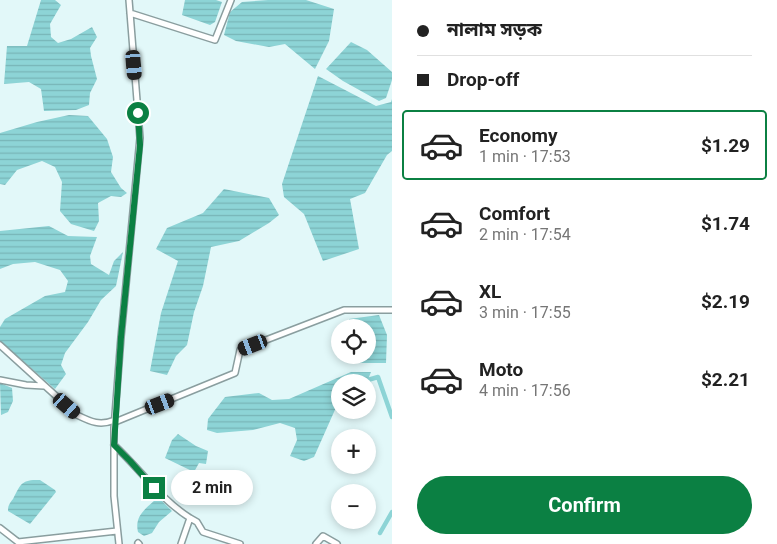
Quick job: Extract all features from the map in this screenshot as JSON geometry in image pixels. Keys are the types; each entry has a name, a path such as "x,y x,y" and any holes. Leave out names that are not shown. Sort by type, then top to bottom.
{"street":[{"path":"119,544 114,496 115,421 140,138 129,0"},
{"path":"130,13 215,40 231,0"},
{"path":"0,345 78,415 92,423 106,424 235,373 240,350 344,310 392,310"},
{"path":"0,380 44,386"},
{"path":"114,445 177,510 197,522 203,532 240,544"},
{"path":"181,544 190,518"},
{"path":"0,528 18,542 117,531"},
{"path":"316,544 323,536 337,544"}],"water":[{"path":"41,0 55,0 61,5 50,24 51,37 58,43 71,39 92,27 97,37 90,48 97,79 90,93 89,105 76,110 44,111 41,89 29,82 4,84 7,46 27,46"},
{"path":"185,0 216,0 222,2 215,22 210,25 182,15"},
{"path":"306,0 334,9 329,41 315,69 285,44 269,47 236,41 224,35 230,12 242,2"},
{"path":"351,42 367,50 392,72 392,80 386,98 379,101 326,69"},
{"path":"318,76 376,106 391,102 392,99 392,151 387,155 365,193 350,199 359,249 323,261 304,214 284,197 282,184"},
{"path":"69,115 88,116 107,139 113,157 111,172 121,188 127,193 121,197 111,196 98,203 99,221 94,231 71,224 60,211 62,182 55,167 42,161 17,170 5,185 0,184 0,133"},
{"path":"224,189 269,198 279,215 239,241 211,247 203,286 194,312 187,345 176,356 167,375 150,371 161,313 178,261 156,249 167,228 203,213"},
{"path":"49,226 68,236 97,237 90,256 91,264 109,275 114,261 123,252 116,286 101,300 88,322 65,353 61,365 66,374 55,389 0,341 0,327 5,319 45,296 65,292 68,281 60,270 35,262 13,264 0,269 0,231"},
{"path":"379,315 387,335 386,363 376,363 376,319 349,319"},
{"path":"351,372 371,372 370,374 346,374"},
{"path":"331,381 331,419 314,457 304,461 290,456 297,440 295,428 280,423 253,430 217,433 207,430 208,419 225,397 259,393 272,400 289,399"},
{"path":"0,383 12,388 13,401 8,412 1,415"},
{"path":"178,434 196,446 208,451 206,464 199,463 194,472 165,458 172,440"},
{"path":"40,480 56,492 30,524 8,511 8,509 20,486 25,482"},
{"path":"158,497 172,511 159,522 152,533 144,536 138,532 138,521 142,512"}],"waterway":[{"path":"376,378 378,377 392,417"},
{"path":"380,533 392,512"}],"route":[{"path":"138,113 140,145 125,287 114,445 154,488"}]}
